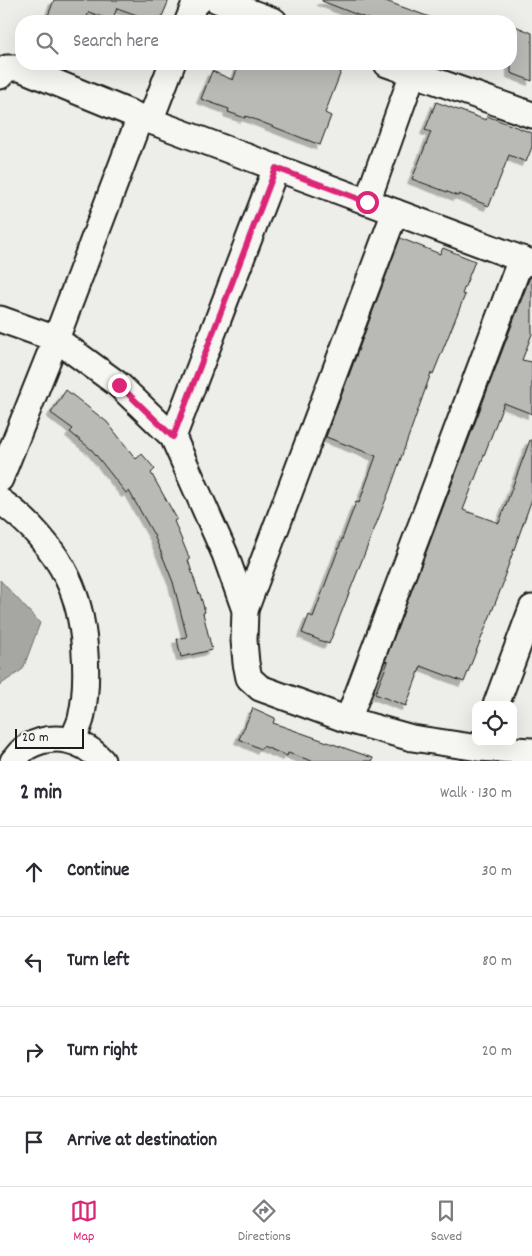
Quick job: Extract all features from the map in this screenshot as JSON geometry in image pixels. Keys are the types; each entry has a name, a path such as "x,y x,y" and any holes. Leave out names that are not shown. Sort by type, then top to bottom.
{"street":[{"path":"190,15 194,6 200,0"},
{"path":"217,0 258,15"},
{"path":"0,76 7,68 15,68"},
{"path":"25,70 145,119 526,261 348,720"},
{"path":"0,479 145,119 169,70"},
{"path":"404,70 532,115"},
{"path":"367,202 413,73"},
{"path":"173,437 276,168"},
{"path":"395,212 245,610 244,640 249,678 260,688 348,720 412,738 472,744"},
{"path":"0,319 56,340 119,385 173,437 225,554 245,610"},
{"path":"0,501 24,521 55,557 68,579 79,613 85,648 85,687 81,719 73,740"},
{"path":"497,701 531,611"},
{"path":"12,761 26,748 48,739 73,740 93,750 102,761"},
{"path":"490,746 532,751"}],"shaded area":[{"path":"0,580 40,623 23,669 0,685"}],"building":[{"path":"54,0 169,0 163,15 137,15 117,8 114,15 97,15 89,12 88,15 48,15"},
{"path":"383,0 424,15 358,15 322,1"},
{"path":"517,27 532,33 532,81 511,73 511,70 517,70"},
{"path":"237,70 342,70 325,113 331,116 320,145 246,116 245,118 228,112 229,109 201,99 212,71 233,80"},
{"path":"436,102 486,120 487,116 532,133 532,147 526,162 509,155 489,206 412,179 431,132 425,130"},
{"path":"400,238 440,254 443,248 475,261 462,294 465,295 433,374 431,373 390,489 329,644 302,633 309,615 313,617 356,502 359,503 376,456 326,437"},
{"path":"530,277 532,277 532,334 522,360 532,362 532,414 504,403 463,510 499,523 530,440 532,440 532,499 504,581 464,682 421,666 406,706 375,694 388,662 385,661"},
{"path":"66,390 107,422 136,459 142,454 155,469 151,473 177,519 174,521 190,560 188,560 205,612 203,613 212,650 181,657 177,639 187,637 173,582 154,535 129,491 126,493 92,450 70,432 73,429 51,413"},
{"path":"253,708 275,718 273,723 373,758 373,761 312,761 288,753 287,756 263,746 261,749 239,739"}],"route":[{"path":"119,385 173,437 276,168 367,202"}]}
